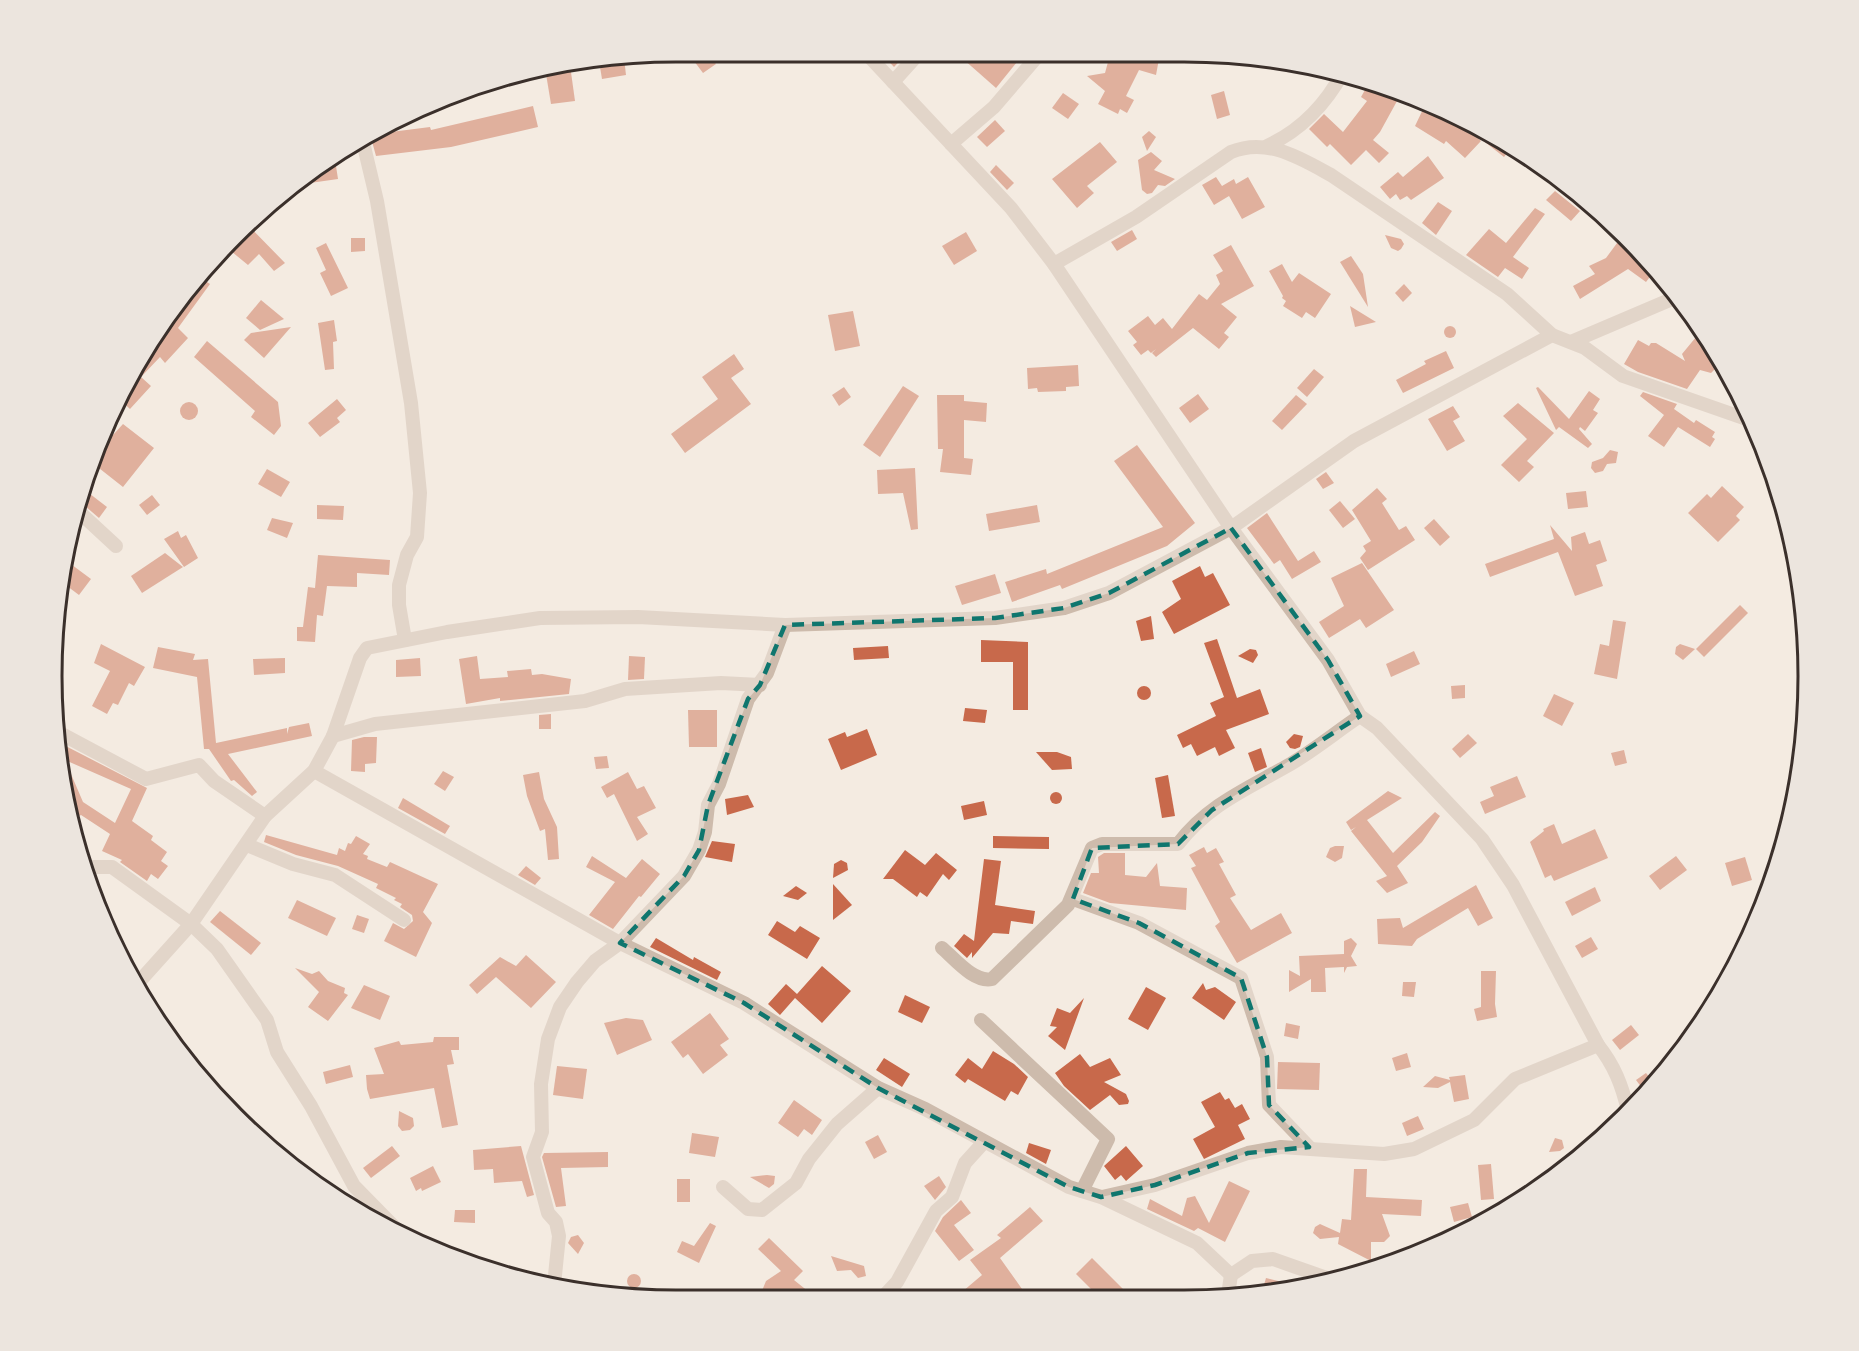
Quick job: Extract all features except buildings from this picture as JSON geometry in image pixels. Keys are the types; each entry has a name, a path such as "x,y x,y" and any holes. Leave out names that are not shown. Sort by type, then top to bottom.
{"street":[{"path":"874,62 1011,207 1054,264 1231,528 1328,660 1360,716 1377,729 1482,839 1513,885 1598,1044 1611,1062 1622,1084 1626,1101"},
{"path":"893,82 911,62"},
{"path":"951,144 994,107 1033,62"},
{"path":"1267,146 1288,135 1313,113 1331,93 1338,81"},
{"path":"364,146 377,201 411,403 420,493 417,537 407,555 399,585 399,605 405,640"},
{"path":"1054,264 1136,217 1232,152 1245,146 1267,146 1306,161 1355,190 1507,294 1552,335 1585,348 1623,376 1740,417"},
{"path":"1571,342 1669,300"},
{"path":"142,978 191,924 265,816 315,771 333,736 360,658 367,648 540,618 638,617 785,625 995,618 1064,608 1109,593 1231,528 1354,441 1552,335"},
{"path":"83,515 116,546"},
{"path":"555,1278 559,1236 556,1222 548,1213 533,1157 542,1132 544,1059 560,1007 595,961 620,943 684,876 699,850 705,832 708,806 719,784 748,699 760,685 785,625"},
{"path":"333,736 375,724 585,701 625,689 721,683 760,685"},
{"path":"942,948 976,976 983,980 992,979 1073,899 1092,848 1102,844 1178,844 1194,824 1212,810 1249,785 1287,766 1360,716"},
{"path":"65,736 146,779 199,765 214,780 265,816"},
{"path":"315,771 620,943 744,1003 878,1088 925,1109 1041,1173 1101,1197 1197,1243 1231,1275"},
{"path":"247,845 293,864 335,875 404,920"},
{"path":"92,867 112,867 191,924 217,949 267,1020 276,1052 311,1106 354,1186 382,1214"},
{"path":"1073,899 1139,923 1241,978 1267,1057 1269,1105 1309,1147"},
{"path":"981,1020 1108,1139 1082,1191"},
{"path":"1101,1197 1155,1185 1248,1153 1281,1147 1309,1147 1384,1154 1414,1149 1474,1120 1515,1079 1598,1044"},
{"path":"723,1187 748,1209 762,1210 796,1183 809,1159 837,1124 878,1088"},
{"path":"890,1290 897,1282 936,1211 952,1197 965,1163 984,1142"},
{"path":"1229,1287 1231,1275 1252,1261 1273,1259 1317,1275"}],"highlighted area":[{"path":"1231,528 1328,660 1360,716 1212,810 1178,844 1092,848 1073,899 1139,923 1241,978 1267,1057 1269,1105 1309,1147 1248,1153 1155,1185 1101,1197 1069,1187 878,1088 744,1003 620,943 684,876 699,850 708,805 748,699 760,685 785,625 995,618 1064,608 1109,593"}]}
